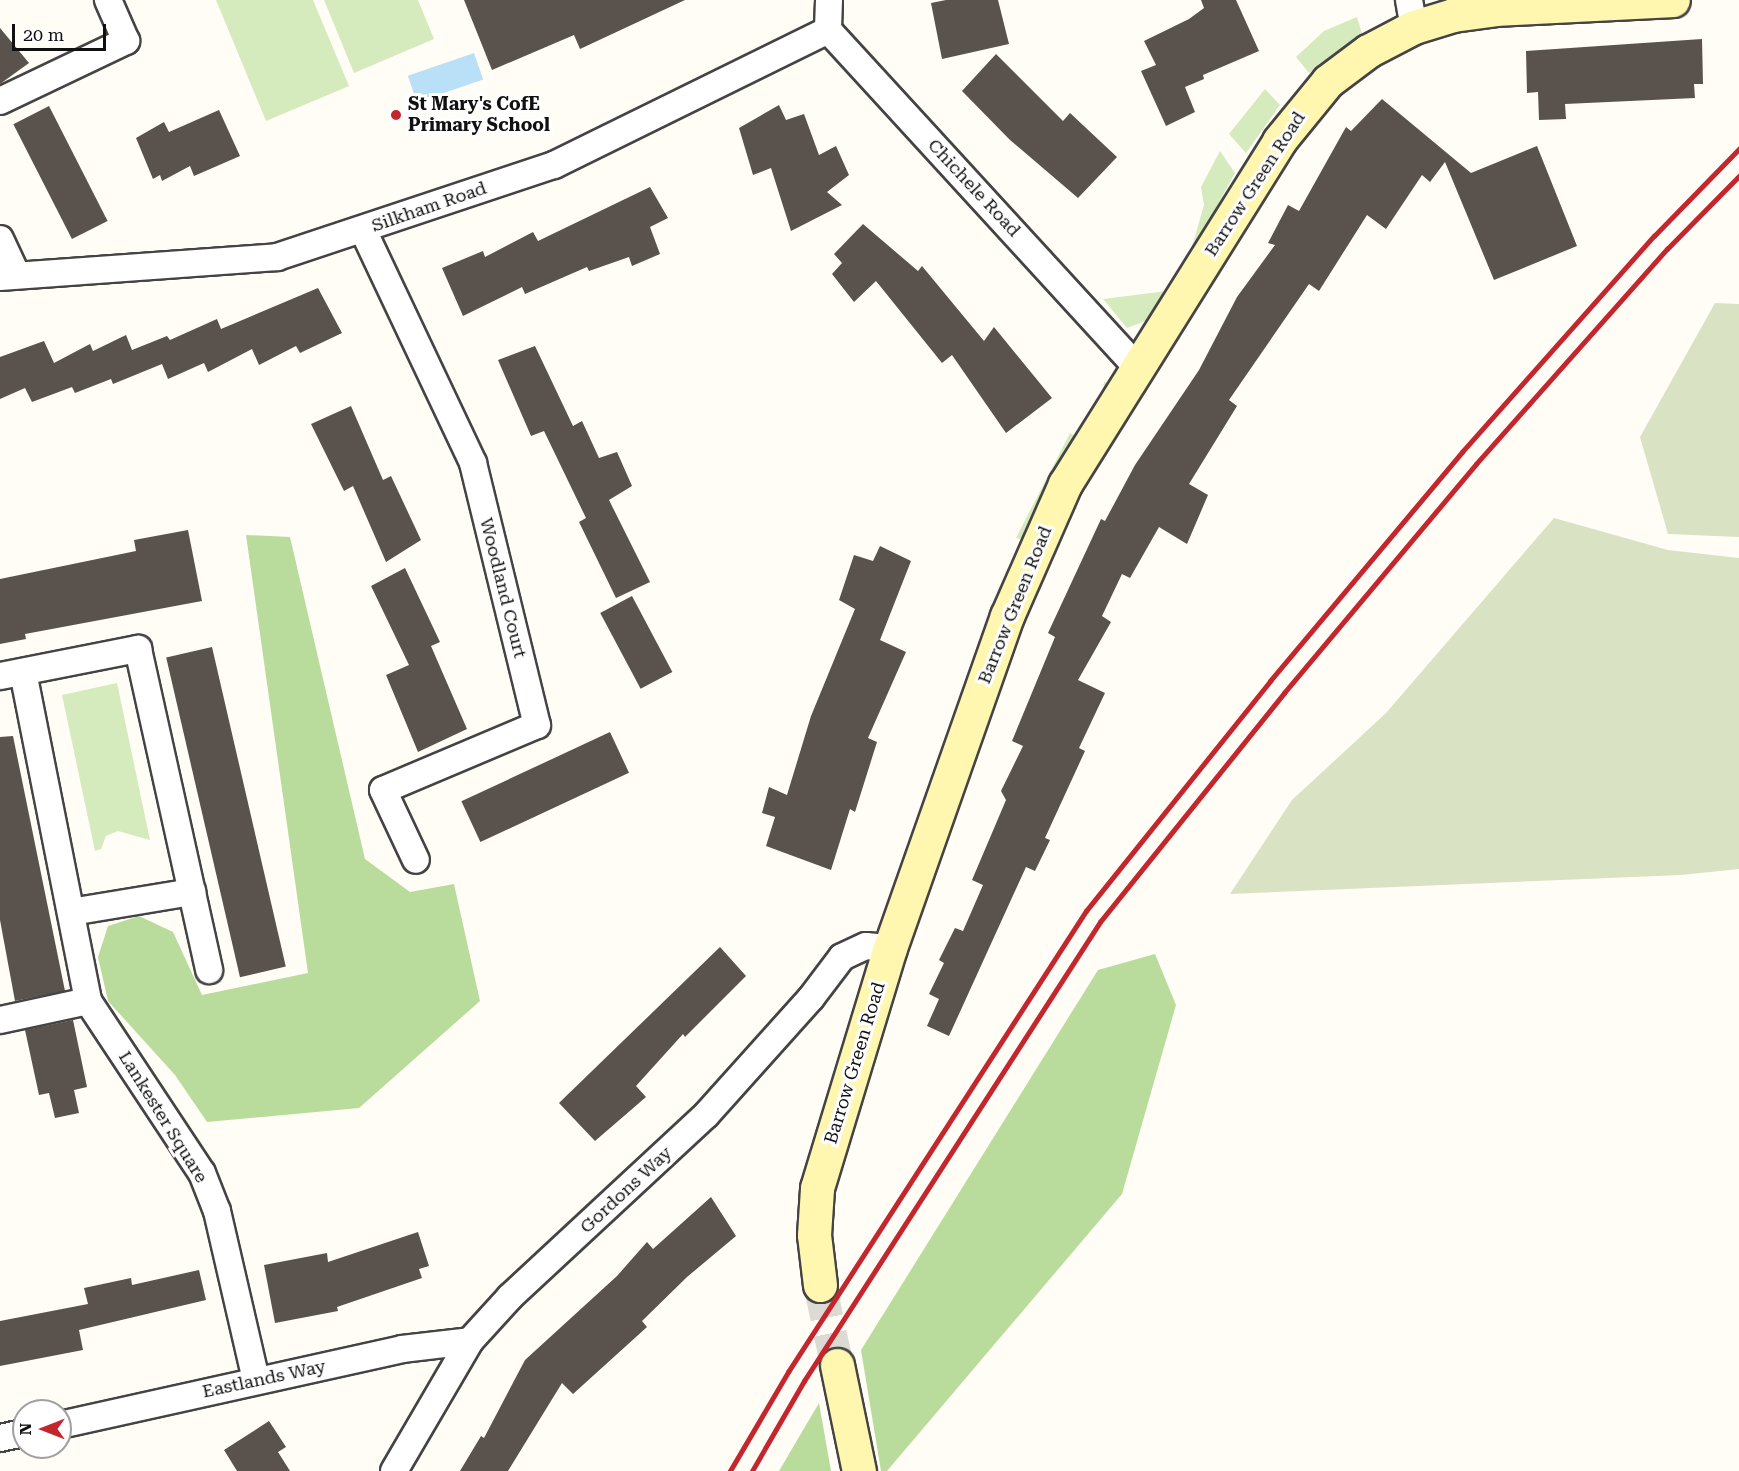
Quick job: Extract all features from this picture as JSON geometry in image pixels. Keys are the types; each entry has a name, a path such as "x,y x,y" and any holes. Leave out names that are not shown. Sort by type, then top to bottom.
{"street":[{"path":"0,101 126,41 108,0"},
{"path":"828,30 830,0"},
{"name":"Barrow Green Road","path":"820,1285 814,1235 817,1188 890,948 1012,606 1065,484 1139,369 1256,177 1311,98 1411,14 1454,15 1496,9 1673,0"},
{"name":"Silkham Road","path":"8,276 277,257 554,165 828,30"},
{"name":"Chichele Road","path":"828,30 1139,369"},
{"name":"Woodland Court","path":"363,230 473,463 537,725 383,790 416,860"},
{"path":"0,238 8,276"},
{"name":"Lankester Square","path":"209,970 138,649 12,674 71,912 88,1001 202,1173 217,1210 256,1380"},
{"path":"71,912 192,892"},
{"name":"Gordons Way","path":"394,1471 470,1341 510,1297 706,1115 811,998 842,957 866,946 890,948"},
{"path":"0,1020 88,1001"},
{"name":"Eastlands Way","path":"72,1422 402,1349 470,1341"},
{"path":"837,1365 859,1471"}],"green space":[{"path":"216,0 313,0 349,86 266,121"},
{"path":"324,0 418,0 434,39 354,73"},
{"path":"1357,17 1362,34 1309,73 1296,57 1324,31"},
{"path":"1265,89 1280,105 1246,153 1229,134"},
{"path":"1220,151 1235,173 1189,257 1204,205 1201,187"},
{"path":"1167,291 1148,320 1127,328 1103,299"},
{"path":"1715,303 1739,304 1739,537 1668,534 1640,437"},
{"path":"1104,382 1112,383 1106,433 1098,432"},
{"path":"1070,433 1079,438 1024,540 1016,538"},
{"path":"1554,518 1668,550 1739,558 1739,869 1681,875 1230,894 1292,800 1386,713"},
{"path":"246,535 290,537 365,859 410,892 454,884 480,1001 359,1108 207,1122 175,1075 108,1001 98,957 108,926 139,916 173,932 202,995 308,973"},
{"path":"117,683 150,840 118,831 106,836 101,849 95,851 62,695"},
{"path":"1155,954 1176,1005 1122,1194 887,1471 881,1471 861,1350 1098,970"},
{"path":"819,1403 831,1471 779,1471"}],"water":[{"path":"474,53 483,79 417,102 408,76"}],"building":[{"path":"464,0 685,0 580,49 574,35 492,70"},
{"path":"946,0 998,0 1009,44 942,59 931,3"},
{"path":"1201,0 1236,0 1259,51 1203,75 1204,79 1185,87 1195,112 1166,126 1141,71 1156,65 1144,41 1189,19 1204,8"},
{"path":"0,28 29,63 0,84"},
{"path":"1702,39 1703,84 1694,84 1695,98 1565,104 1566,119 1539,120 1538,92 1527,93 1526,51"},
{"path":"996,54 1063,121 1070,113 1117,157 1078,198 1010,140 962,91"},
{"path":"1382,99 1471,173 1537,146 1577,246 1494,280 1445,162 1430,182 1422,175 1386,229 1367,215 1319,291 1309,284 1229,400 1237,406 1189,484 1208,495 1187,544 1159,527 1130,578 1122,574 1102,616 1111,622 1078,680 1105,693 1079,748 1085,751 1045,838 1050,840 1035,871 1026,867 949,1036 927,1026 939,999 929,994 944,963 939,960 955,928 963,931 983,885 972,880 1006,800 1001,791 1023,746 1012,741 1055,637 1048,633 1101,519 1105,521 1135,465 1199,370 1237,297 1275,245 1268,243 1288,205 1299,211 1346,127 1351,131"},
{"path":"779,105 786,120 804,114 819,155 836,146 849,175 827,192 842,205 791,231 771,168 753,175 739,128"},
{"path":"49,106 108,221 72,239 13,124"},
{"path":"219,110 240,156 194,176 190,166 162,181 160,175 153,179 136,138 164,122 169,132"},
{"path":"650,187 668,218 650,227 660,254 632,266 629,257 589,271 587,267 525,294 522,287 463,316 442,268 483,251 485,257 533,232 538,241"},
{"path":"863,224 918,271 922,266 984,341 994,327 1052,398 1006,433 952,355 942,363 876,281 854,302 832,274 842,263 834,254"},
{"path":"318,288 342,333 300,353 296,346 259,365 252,349 208,372 204,363 168,379 162,364 113,384 111,379 75,393 72,387 32,402 25,388 0,399 0,357 44,341 54,363 90,344 93,351 126,335 132,350 167,336 170,340 217,319 221,329"},
{"path":"535,346 573,426 582,421 599,458 617,452 632,486 609,500 650,582 616,598 579,522 586,518 544,431 531,436 498,360"},
{"path":"351,406 383,480 391,476 421,540 386,562 353,486 344,491 311,424"},
{"path":"188,530 202,601 25,634 26,639 0,644 0,579 136,551 134,540"},
{"path":"880,546 911,561 880,640 906,652 868,738 877,742 855,812 850,809 831,870 766,846 775,817 762,813 769,787 787,795 811,716 855,609 839,600 854,555 873,561"},
{"path":"405,568 440,642 431,646 467,729 418,752 386,675 409,665 371,586"},
{"path":"632,596 672,672 641,689 600,613"},
{"path":"212,647 286,967 240,977 166,658"},
{"path":"610,732 629,773 480,842 461,801"},
{"path":"13,736 65,991 15,1001 0,920 0,737"},
{"path":"720,947 746,976 685,1037 683,1034 636,1086 646,1097 595,1141 559,1103"},
{"path":"73,1020 87,1087 74,1090 79,1113 55,1118 49,1093 39,1095 25,1030"},
{"path":"711,1197 736,1236 687,1277 642,1321 647,1327 573,1394 562,1383 508,1471 460,1471 481,1436 484,1438 525,1360 617,1276 647,1242 653,1249"},
{"path":"418,1232 429,1266 419,1269 422,1278 337,1307 338,1311 275,1323 264,1265 327,1253 328,1262"},
{"path":"199,1270 206,1300 79,1330 83,1350 0,1366 0,1321 88,1304 84,1288 131,1278 132,1285"},
{"path":"269,1421 286,1447 278,1452 290,1471 237,1471 224,1450"}],"tunnel":[{"path":"820,1285 837,1365"}],"railway":[{"path":"730,1471 788,1372 1086,911 1270,681 1462,452 1654,236 1739,149"},
{"path":"752,1471 804,1381 1100,922 1284,693 1476,464 1667,249 1739,176"}],"place":[{"name":"St Mary's CofE Primary School","path":"396,115"}]}
